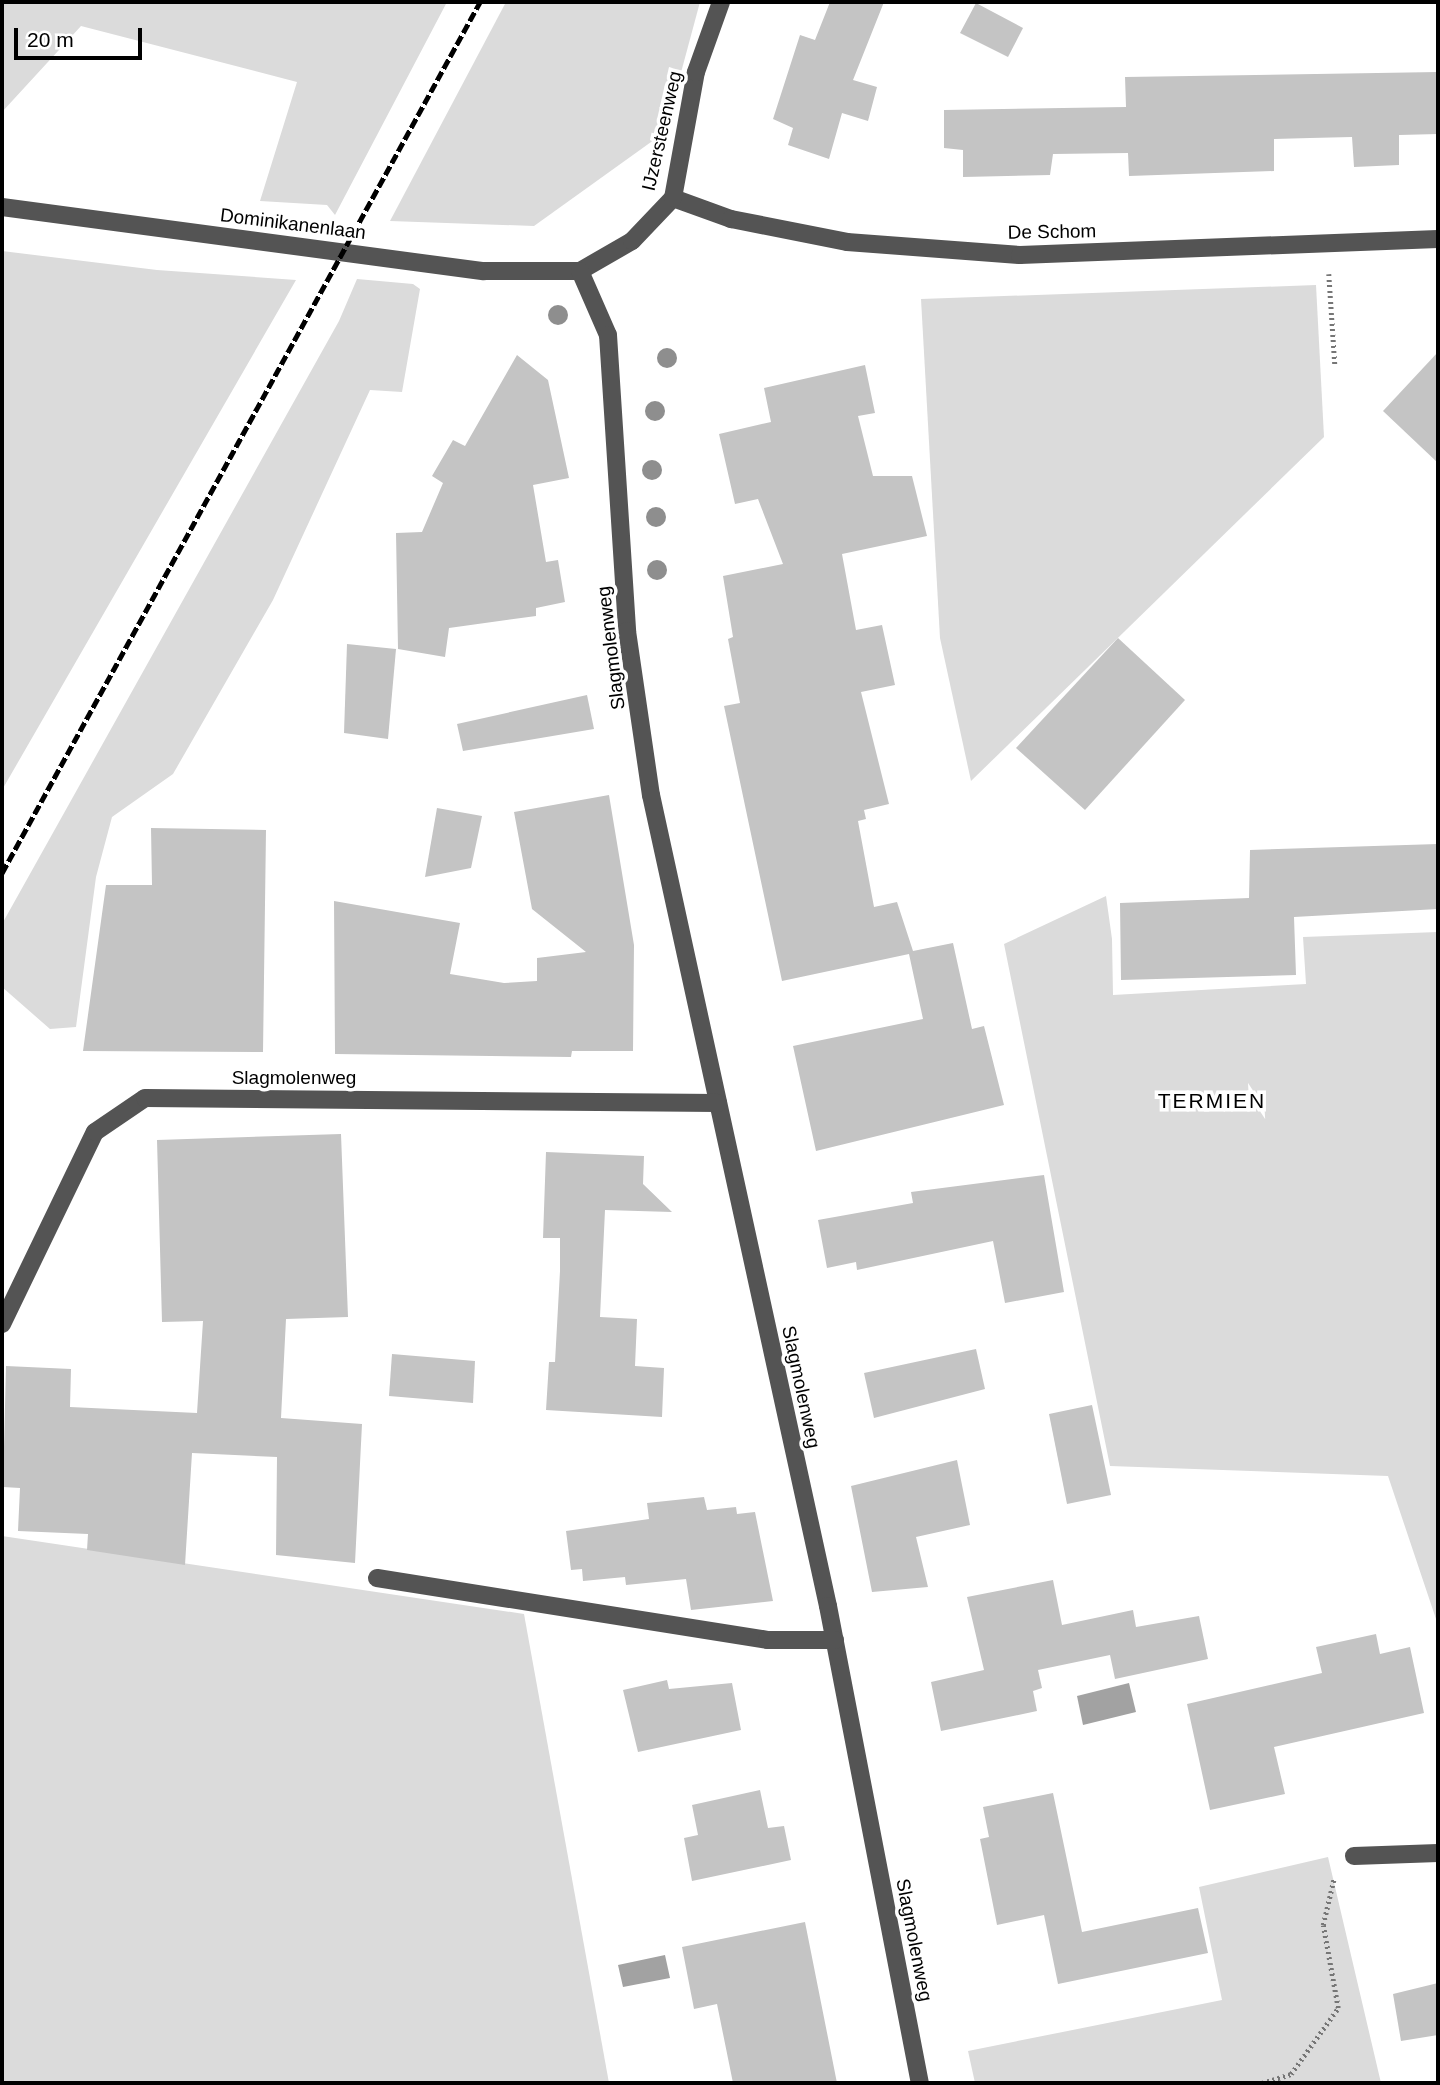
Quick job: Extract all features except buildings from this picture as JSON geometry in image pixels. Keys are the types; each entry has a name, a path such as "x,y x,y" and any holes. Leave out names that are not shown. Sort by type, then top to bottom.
{"street":[{"name":"IJzersteenweg","path":"580,271 632,241 673,198 696,72 721,2"},
{"name":"De Schom","path":"673,198 731,219 847,242 1020,255 1438,239"},
{"name":"Dominikanenlaan","path":"2,206 484,271 580,271"},
{"name":"Slagmolenweg","path":"580,271 608,335 627,631 652,795 835,1640 920,2083"},
{"name":"Slagmolenweg","path":"2,1324 95,1132 145,1098 718,1103"},
{"path":"377,1578 767,1640 835,1640"},
{"path":"1348,1863 1438,1853"}],"path":[{"path":"1328,270 1335,364"},
{"path":"1262,2083 1291,2074 1338,2007 1323,1925 1335,1876 1348,1863"}],"shaded area":[{"path":"2,2 447,2 335,215 327,205 260,201 297,82 81,26 2,112"},
{"path":"506,2 700,2 665,132 534,226 390,221"},
{"path":"2,251 157,270 296,280 2,790"},
{"path":"357,279 413,284 420,289 402,392 370,390 273,600 173,774 112,817 96,877 76,1027 50,1029 2,987 2,924 339,321"},
{"path":"1316,285 1324,437 971,781 940,638 921,299"},
{"path":"1106,896 1112,939 1113,995 1306,984 1303,937 1438,932 1438,1625 1388,1476 1110,1466 1004,944"},
{"path":"2,1536 524,1614 609,2083 2,2083"},
{"path":"1129,1683 1136,1712 1083,1725 1077,1696"},
{"path":"1328,1857 1381,2083 975,2083 968,2051 1222,2000 1199,1887"},
{"path":"665,1955 670,1978 623,1987 618,1965"}],"railway":[{"path":"2,873 480,2"}],"district":[{"name":"TERMIEN","path":"1212,1101"}]}
